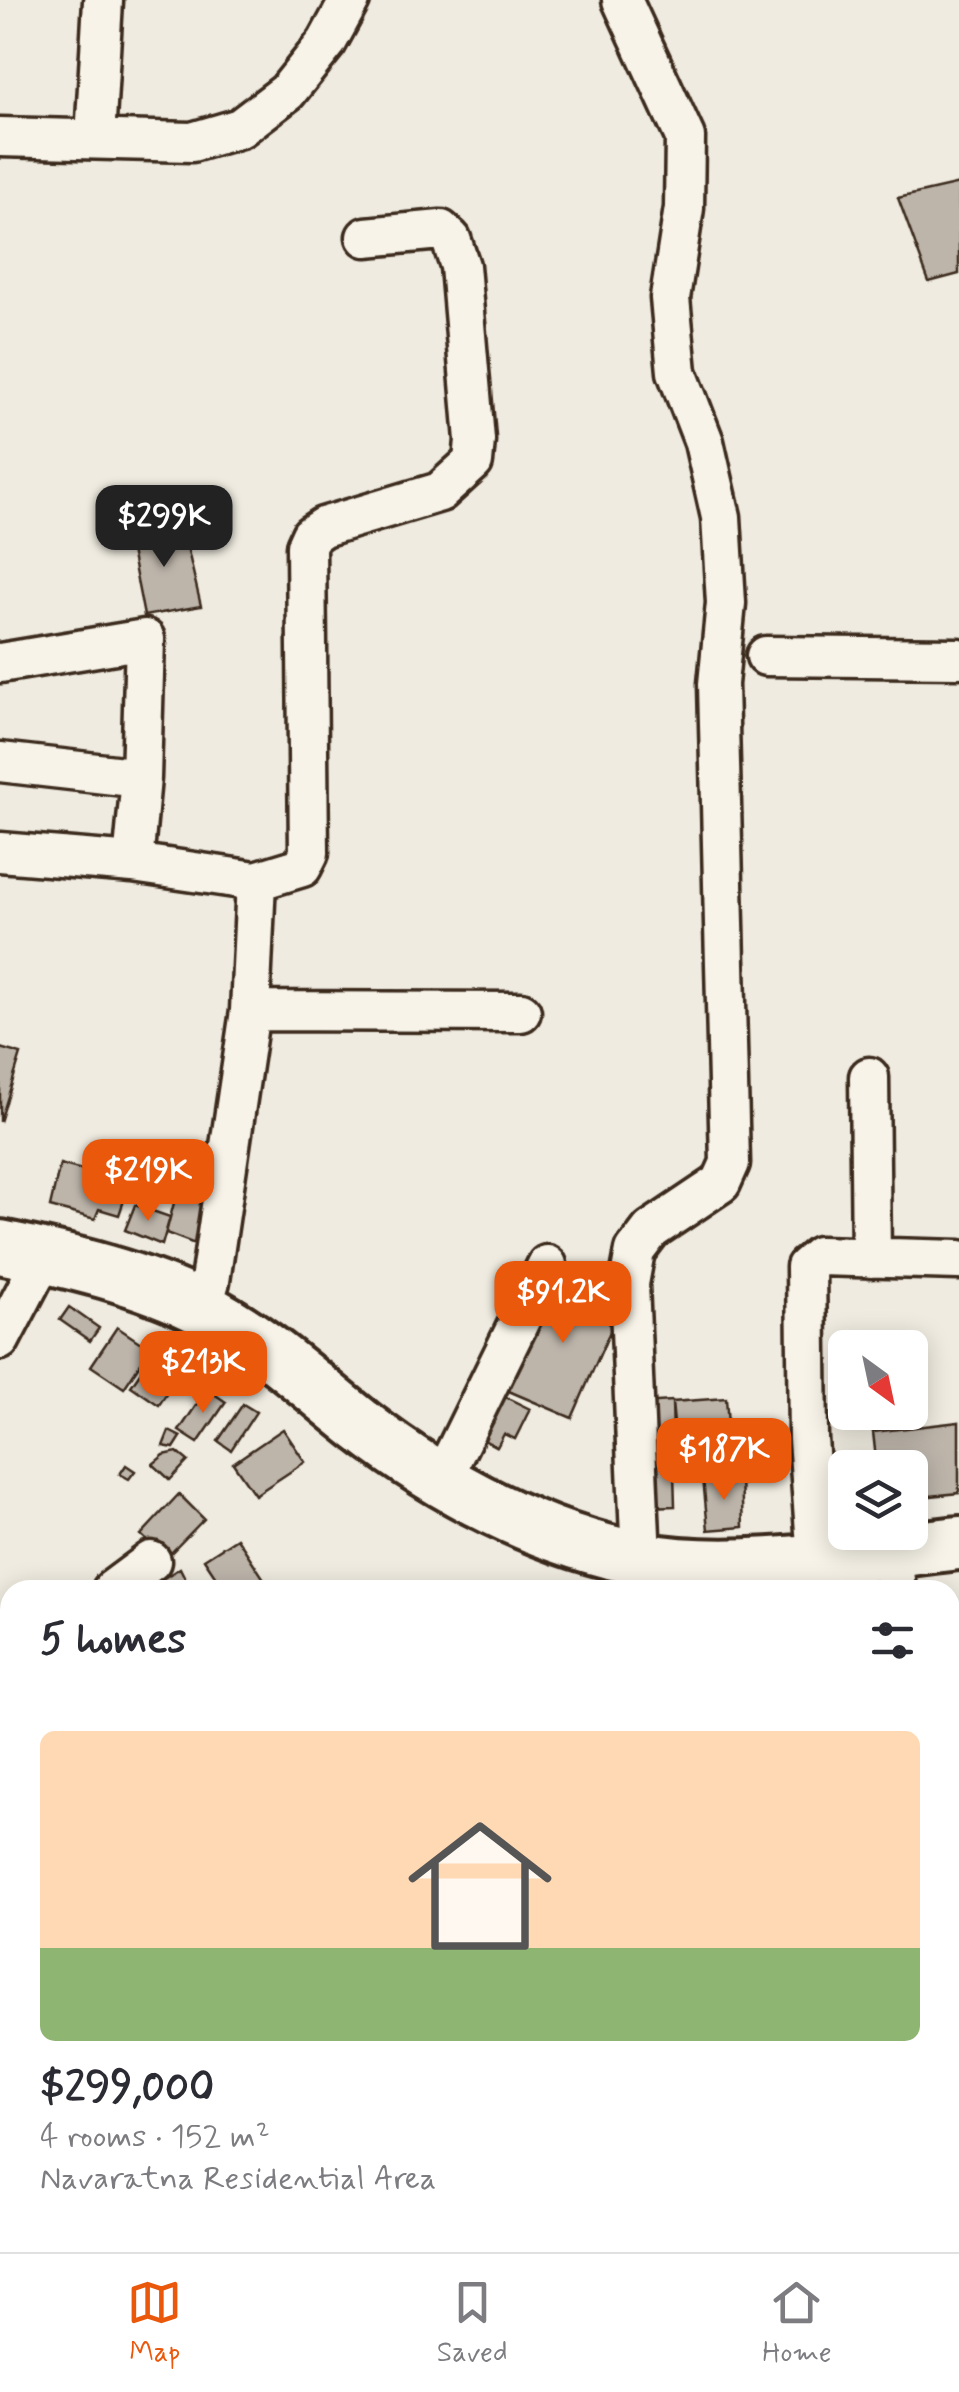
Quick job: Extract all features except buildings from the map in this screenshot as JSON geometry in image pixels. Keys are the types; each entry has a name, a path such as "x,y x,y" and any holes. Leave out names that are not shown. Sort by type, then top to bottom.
{"main road":[{"path":"22,1251 159,1290 202,1308 266,1346 364,1427 442,1479 517,1520 640,1574 817,1558 894,1570 959,1543"}],"street":[{"path":"0,137 192,142 240,128 286,92 327,42 350,0"},
{"path":"622,0 685,137 684,208 670,298 677,372 704,442 721,518 726,603 718,684 730,1163 722,1183 651,1230 635,1251 629,1284 640,1574"},
{"path":"95,138 103,1"},
{"path":"0,852 133,863 256,881 302,866 309,853 306,546 311,535 324,526 440,492 473,462 476,440 460,266 451,239 441,230 366,237"},
{"path":"0,663 145,639 141,778 133,863"},
{"path":"766,656 959,658"},
{"path":"0,762 141,778"},
{"path":"202,1308 210,1281 250,1011 256,881"},
{"path":"250,1011 521,1012"},
{"path":"869,1077 872,1258"},
{"path":"0,1340 22,1251"},
{"path":"817,1558 808,1440 806,1267 818,1256 959,1260"},
{"path":"442,1479 546,1265"},
{"path":"125,1580 150,1561"}]}
